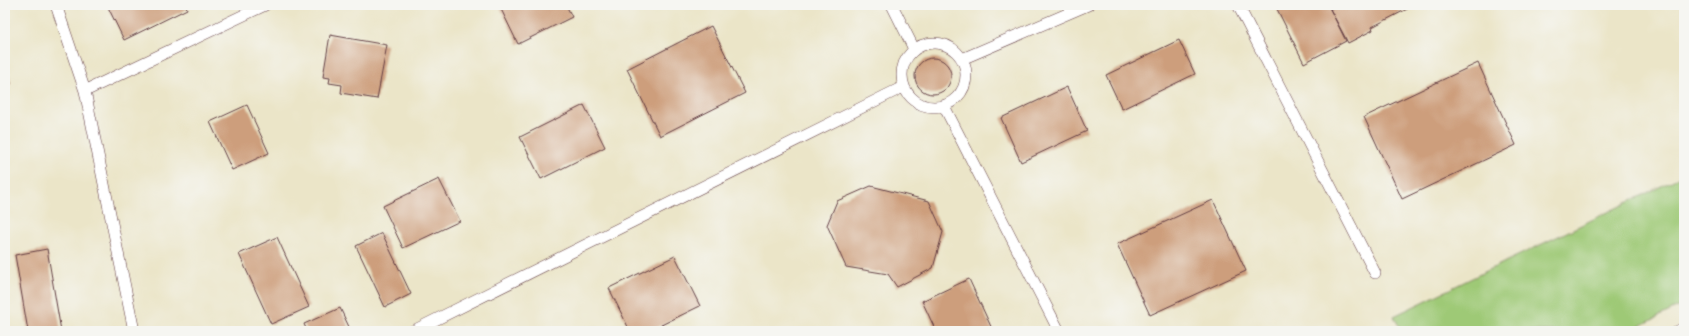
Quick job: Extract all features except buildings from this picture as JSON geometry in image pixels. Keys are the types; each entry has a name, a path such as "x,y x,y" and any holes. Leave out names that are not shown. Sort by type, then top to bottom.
{"lane":[{"path":"56,5 85,91 134,331"},
{"path":"85,91 265,5"},
{"path":"892,5 914,49"},
{"path":"962,59 1088,5"},
{"path":"1238,5 1375,273"},
{"path":"931,42 949,46 962,59 967,73 964,87 956,99 944,106 927,107 913,100 903,87 901,73 905,60 914,49 931,42"},
{"path":"413,331 903,87"},
{"path":"944,106 1059,331"},
{"path":"1678,331 1684,328"}],"green space":[{"path":"1684,175 1684,304 1630,331 1401,331 1394,316"}]}
